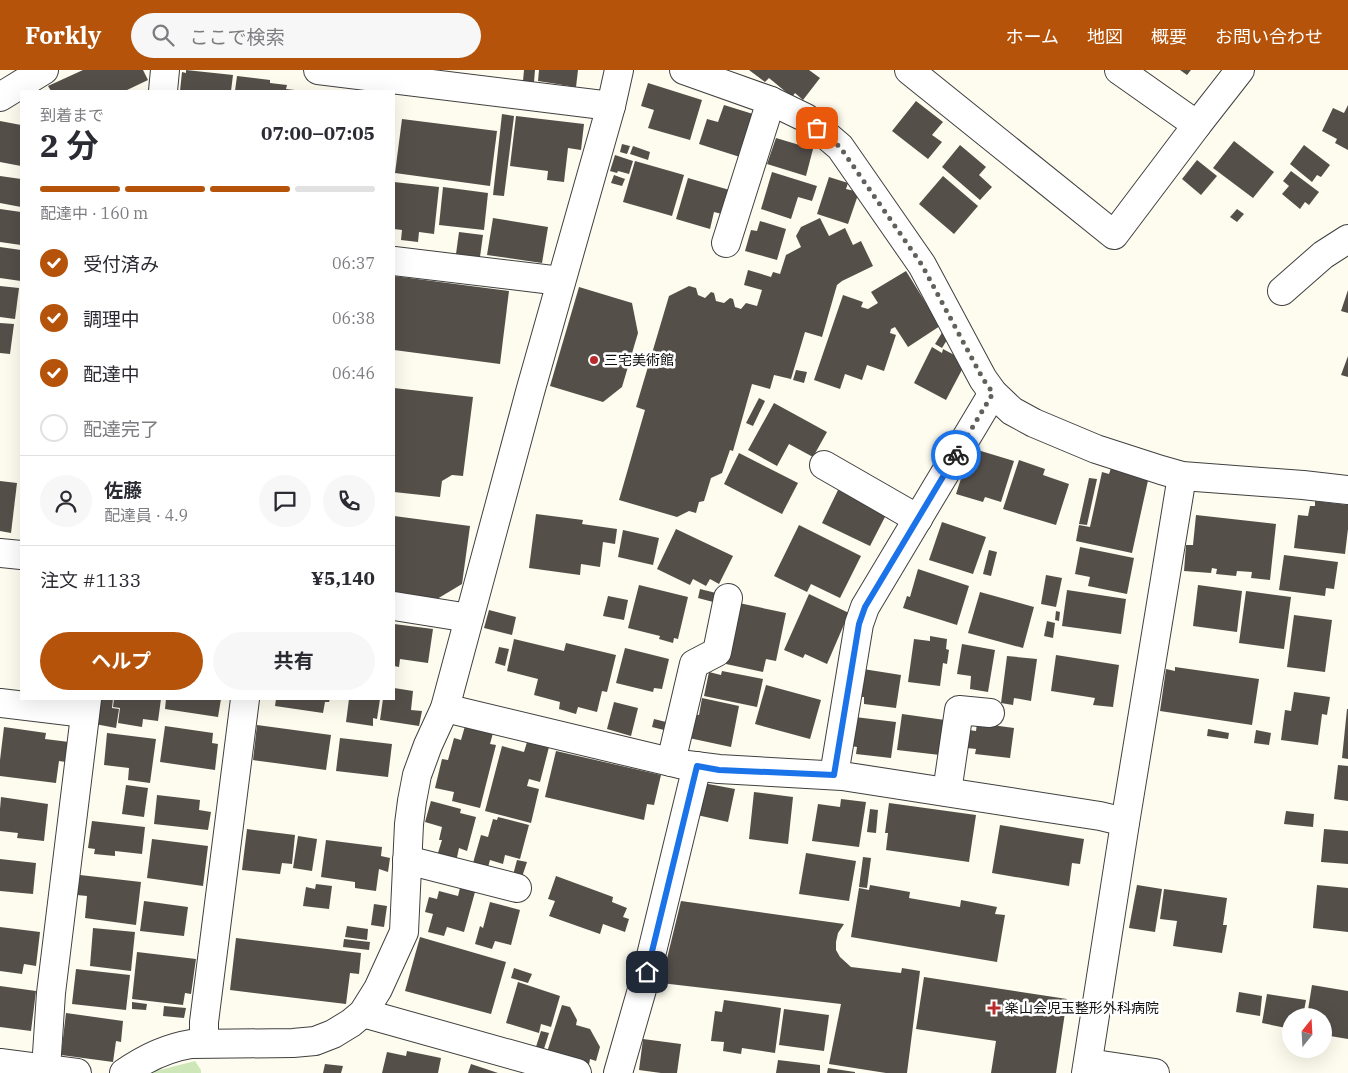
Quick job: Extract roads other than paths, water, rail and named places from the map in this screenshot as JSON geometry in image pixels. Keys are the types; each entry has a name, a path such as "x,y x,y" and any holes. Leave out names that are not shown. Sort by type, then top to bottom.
{"street":[{"path":"0,98 44,70"},
{"path":"163,90 165,70"},
{"path":"124,1073 138,1063 174,1047 208,1048 294,1044 315,1040 333,1034 351,1023 363,1013 378,989 404,932 409,824 417,775 445,708 561,281 611,106 619,70"},
{"path":"684,70 771,101 806,118 840,147 922,265 983,379 993,393 1012,412 1105,452 1182,476 1348,490"},
{"path":"908,70 1114,235 1240,70"},
{"path":"1120,70 1197,125"},
{"path":"322,76 611,106"},
{"path":"726,243 771,101"},
{"path":"1282,291 1323,255 1348,239"},
{"path":"395,261 561,281"},
{"path":"834,775 859,624 865,607 993,393"},
{"path":"824,465 918,519"},
{"path":"1155,1073 1087,1068 1182,476"},
{"path":"0,552 20,555"},
{"path":"618,1073 647,972 684,764 694,664 717,652 728,598"},
{"path":"395,606 469,618"},
{"path":"208,1048 204,1022 245,700"},
{"path":"0,703 86,706 51,993 46,1069"},
{"path":"445,708 684,764 719,770 834,775 1100,816 1125,822"},
{"path":"947,792 948,708 990,713"},
{"path":"407,860 517,888"},
{"path":"363,1013 577,1073"},
{"path":"0,1062 77,1073"}],"place":[{"name":"三宅美術館","path":"594,360"},
{"name":"楽山会児玉整形外科病院","path":"994,1008"}]}
